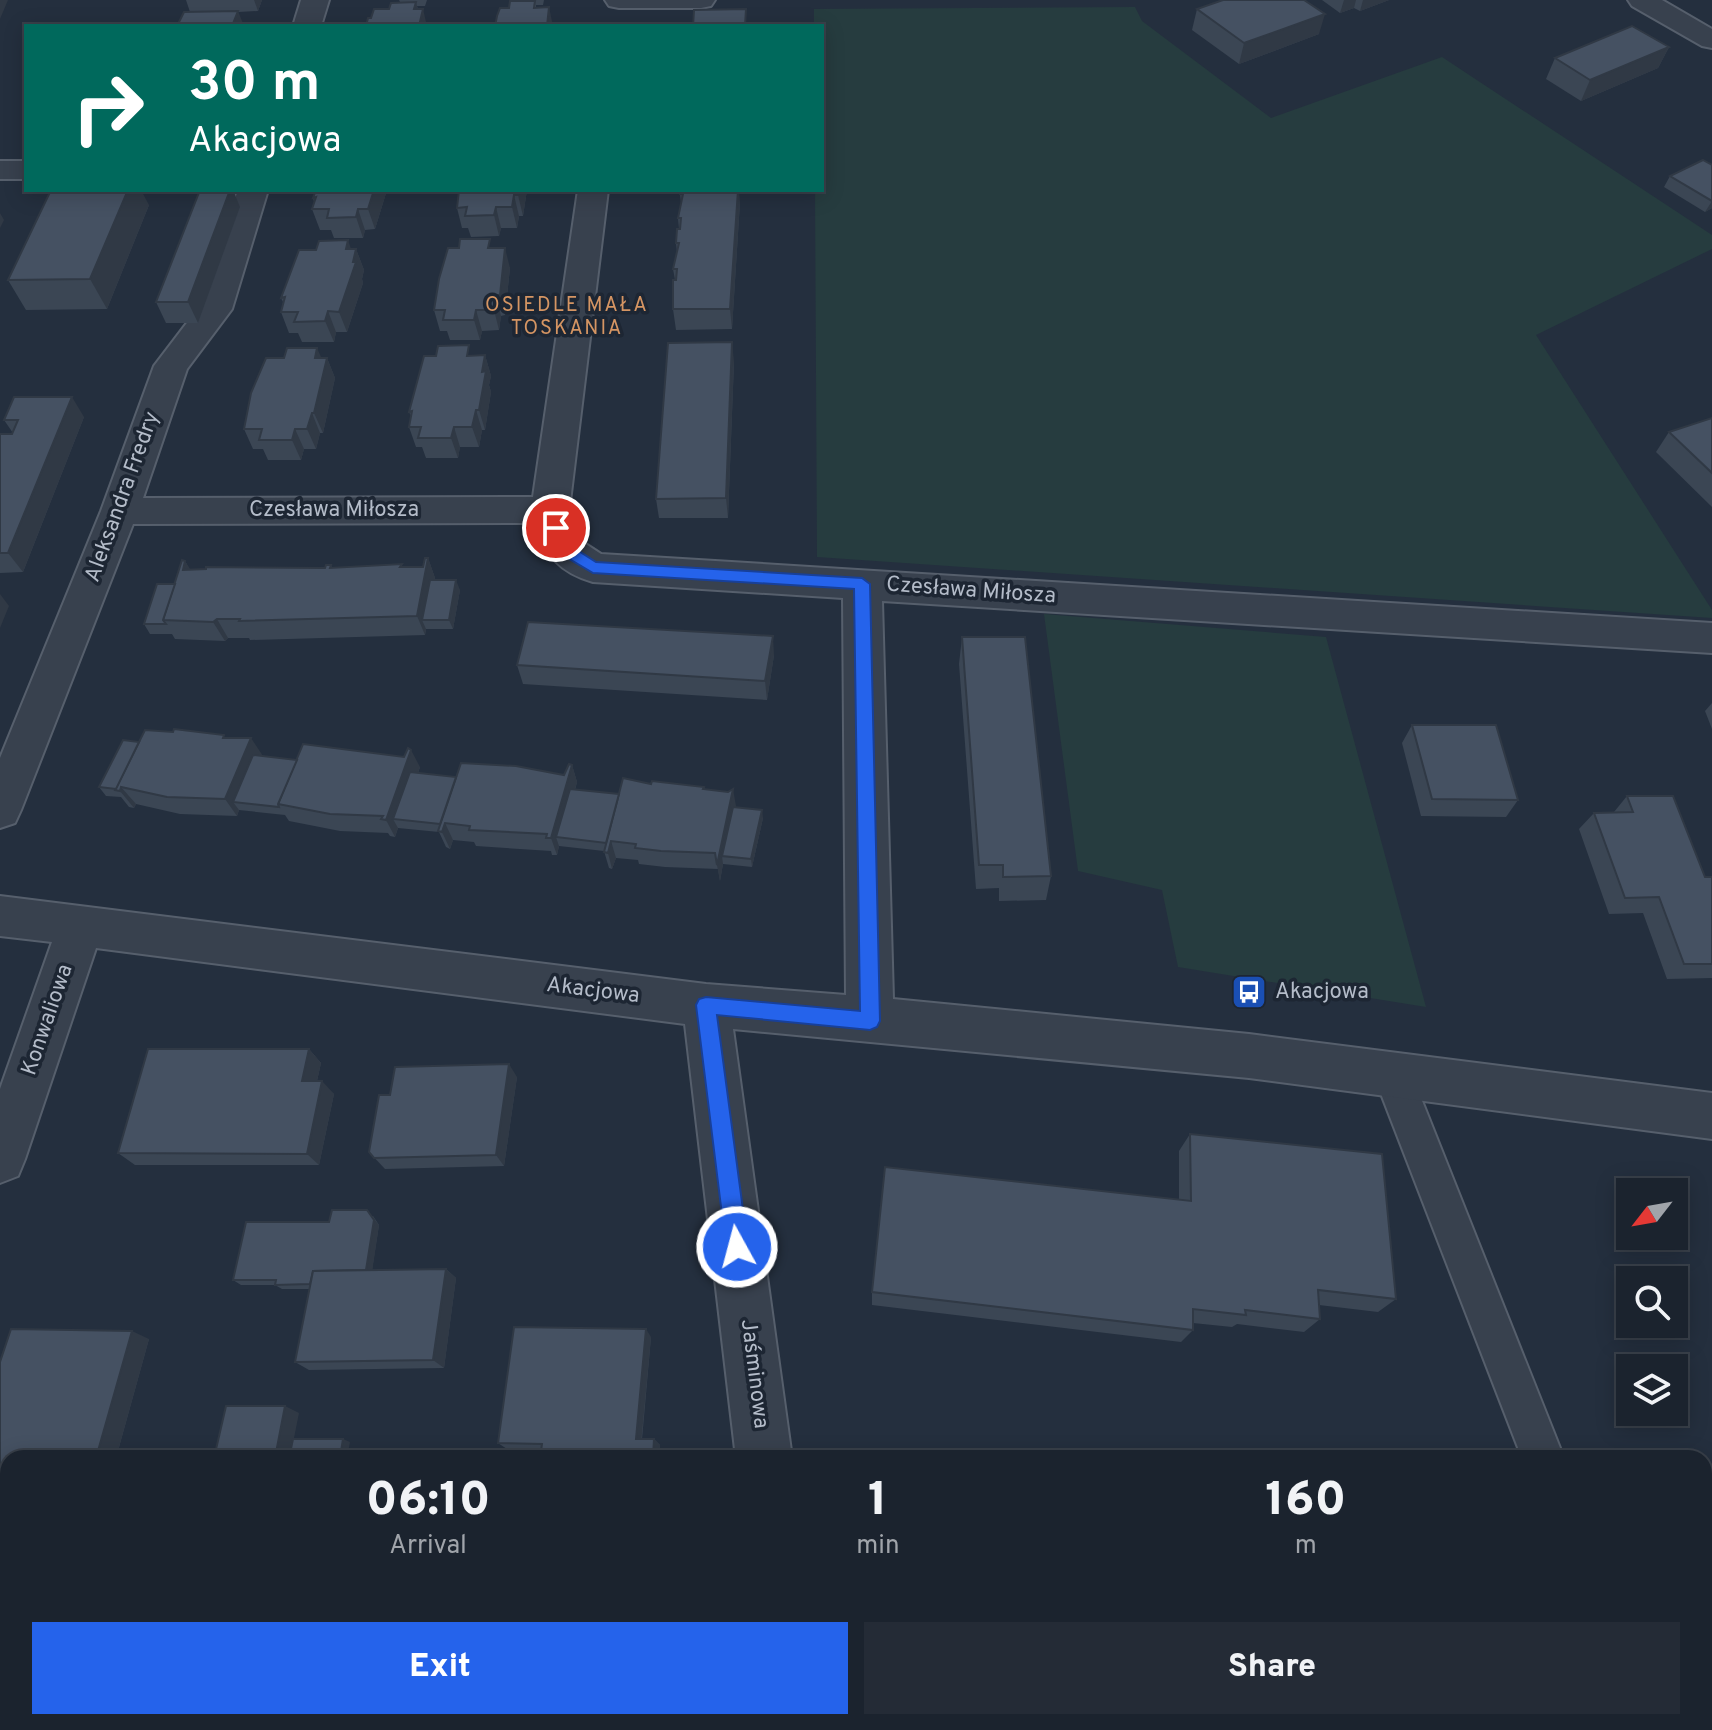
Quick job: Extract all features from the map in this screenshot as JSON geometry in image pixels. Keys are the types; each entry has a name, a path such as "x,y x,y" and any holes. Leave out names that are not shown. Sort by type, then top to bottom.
{"street":[{"path":"308,24 315,0"},
{"path":"615,24 619,0 701,0"},
{"path":"1642,0 1712,40"},
{"path":"0,170 24,170"},
{"name":"Aleksandra Fredry","path":"0,810 120,511 171,366 215,309 252,192"},
{"path":"550,510 593,192"},
{"name":"Czesława Miłosza","path":"120,511 550,510 562,547 593,568 1712,638"},
{"path":"862,584 870,1021"},
{"name":"Akacjowa","path":"0,916 706,1005 976,1028 1392,1073 1712,1116"},
{"name":"Konwaliowa","path":"0,1159 80,927"},
{"name":"Jaśminowa","path":"706,1005 763,1450"}],"lane":[{"path":"1392,1073 1540,1450"}],"green space":[{"path":"1135,7 1142,21 1271,118 1442,57 1712,235 1712,249 1536,335 1712,610 1712,618 817,557 815,192 824,192 824,24 814,24 814,9"},
{"path":"1044,614 1326,637 1426,1007 1178,967 1162,890 1078,871"}],"building":[{"path":"1223,0 1304,0 1325,14 1244,43 1197,9"},
{"path":"510,1 535,1 534,8 549,7 547,24 495,24 500,8 509,8"},
{"path":"416,2 414,9 423,9 419,24 366,24 374,9 389,9 391,3"},
{"path":"746,9 745,24 693,24 694,10"},
{"path":"238,11 233,24 178,24 184,12"},
{"path":"1632,26 1669,47 1590,80 1555,58"},
{"path":"1703,160 1712,165 1712,201 1670,176"},
{"path":"50,192 127,192 90,279 8,280"},
{"path":"199,192 229,192 188,302 156,302"},
{"path":"315,192 373,192 368,209 358,209 356,217 327,218 329,209 312,209 316,197 313,198"},
{"path":"459,192 519,192 514,195 512,207 496,207 494,215 465,216 467,207 457,208"},
{"path":"738,192 730,309 673,309 673,280 676,280 677,269 673,269 679,243 676,243 677,229 680,229 681,218 678,218 683,194 680,194"},
{"path":"460,239 490,239 488,248 505,248 500,295 496,295 494,310 476,310 474,320 443,320 445,310 434,310 439,279 448,248 459,248"},
{"path":"348,240 346,249 356,249 353,262 356,262 339,312 328,311 325,321 294,322 298,312 281,312 285,297 281,298 299,250 316,250 319,241"},
{"path":"732,342 726,498 656,499 668,343"},
{"path":"469,345 467,356 485,355 482,372 486,371 479,410 476,410 472,427 454,427 451,438 418,438 421,427 409,427 412,411 409,412 424,356 436,356 438,346"},
{"path":"287,348 317,348 315,358 327,358 314,413 307,429 295,429 292,440 259,440 262,429 244,429 251,393 266,358 284,358"},
{"path":"14,397 72,397 8,553 0,553 0,434 12,434 18,420 4,420"},
{"path":"1712,418 1712,473 1669,432"},
{"path":"425,558 428,558 417,616 217,619 213,622 163,620 182,560 185,561 183,570 402,564 400,567 423,567"},
{"path":"430,580 456,580 449,620 422,620"},
{"path":"157,584 175,584 163,620 166,624 144,624"},
{"path":"528,622 773,636 765,681 517,665"},
{"path":"962,637 1025,637 1051,876 1003,877 1003,865 979,865"},
{"path":"1412,725 1496,725 1518,800 1432,799"},
{"path":"174,729 224,735 223,738 251,738 225,799 167,797 121,787 120,791 115,790 145,730 173,732"},
{"path":"123,740 139,742 116,789 99,787"},
{"path":"303,744 404,757 408,748 411,750 386,820 381,819 383,816 330,814 278,804"},
{"path":"253,755 297,760 279,807 233,802"},
{"path":"461,763 516,766 564,775 569,764 572,765 551,838 546,838 547,834 469,830 470,826 445,823 442,832 438,831"},
{"path":"410,772 456,777 440,824 393,819"},
{"path":"623,778 728,792 733,789 717,865 715,853 635,848 636,844 611,841 608,853 604,852"},
{"path":"570,789 619,794 606,843 556,837"},
{"path":"1627,796 1673,796 1705,877 1712,877 1712,964 1684,964 1659,897 1625,898 1594,813 1633,812"},
{"path":"733,807 762,810 751,859 722,856"},
{"path":"148,1049 309,1049 302,1081 322,1081 307,1154 118,1153"},
{"path":"509,1064 496,1155 374,1158 369,1152 379,1095 390,1095 395,1067"},
{"path":"1190,1134 1382,1154 1396,1299 1318,1290 1320,1319 1245,1310 1246,1315 1193,1309 1193,1330 872,1292 885,1167 1191,1201"},
{"path":"332,1210 367,1210 374,1220 366,1270 313,1271 310,1284 275,1285 276,1280 233,1280 246,1222 329,1222"},
{"path":"446,1269 433,1360 295,1362 313,1271"},
{"path":"514,1327 646,1329 636,1439 654,1439 653,1450 541,1450 542,1444 498,1443"},
{"path":"11,1329 132,1331 98,1450 0,1450 0,1362"},
{"path":"226,1406 285,1406 277,1450 216,1450"},
{"path":"293,1439 343,1439 341,1450 291,1450"}],"place":[{"name":"Akacjowa","path":"1249,992"}],"district":[{"name":"OSIEDLE MAŁA TOSKANIA","path":"567,318"}],"route":[{"path":"556,528 562,547 593,568 862,584 870,1021 706,1005 737,1247"}]}
